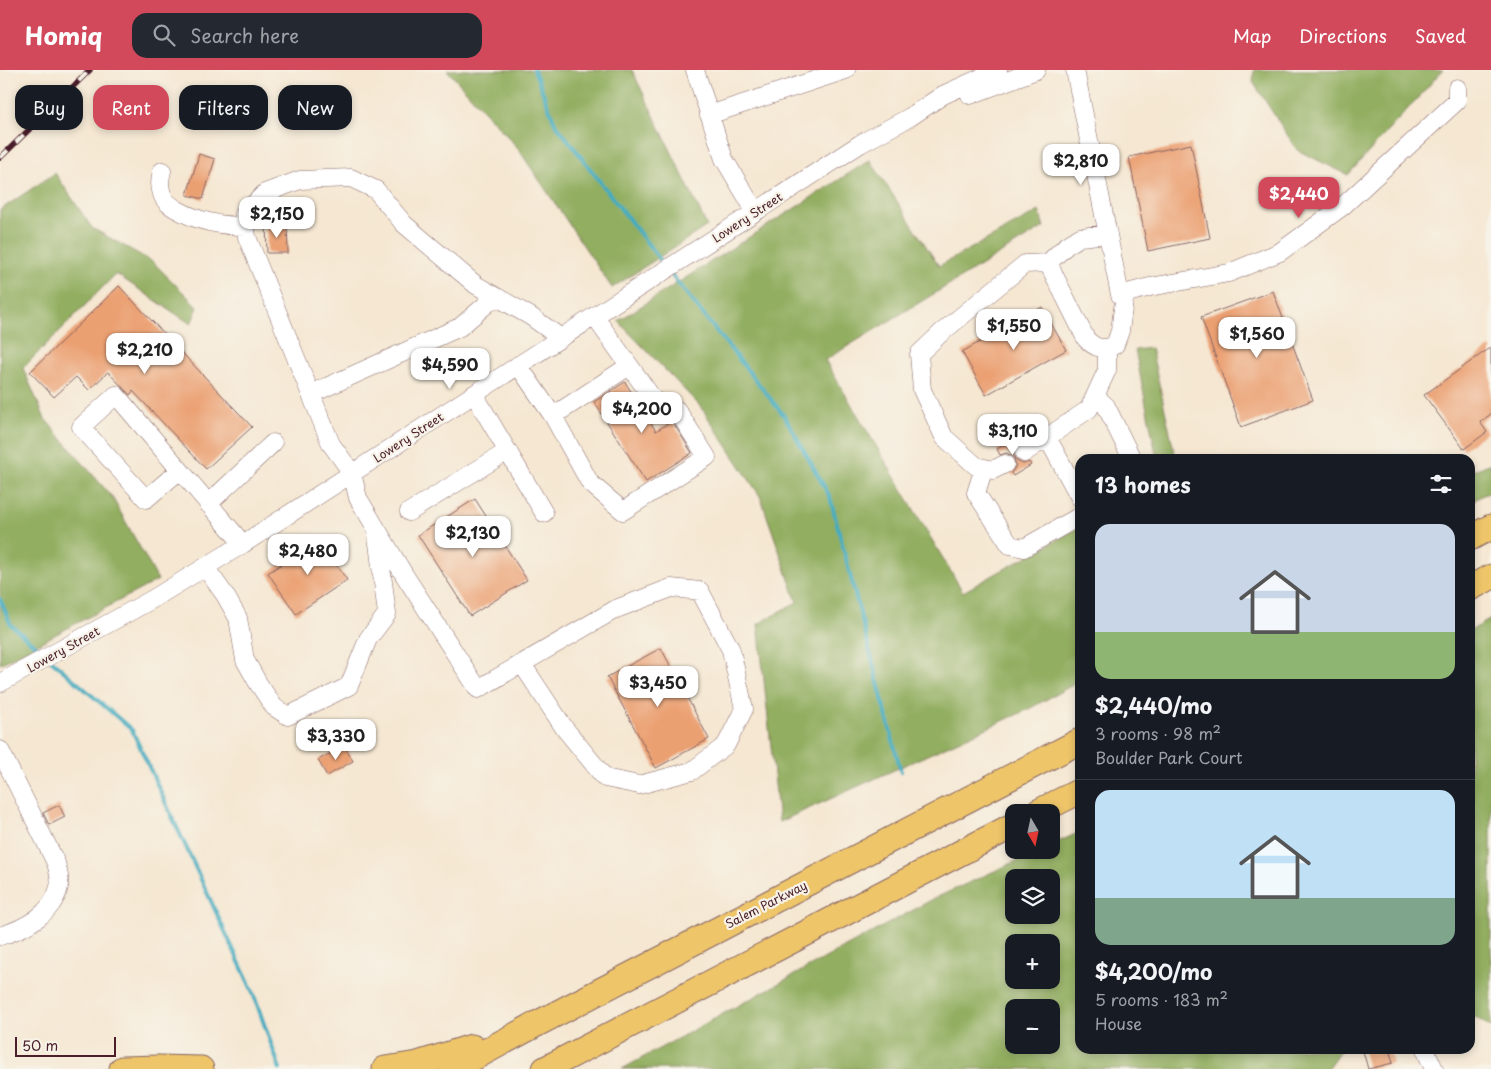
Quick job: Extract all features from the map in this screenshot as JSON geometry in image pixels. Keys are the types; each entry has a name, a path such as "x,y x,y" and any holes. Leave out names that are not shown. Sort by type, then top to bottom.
{"highway":[{"path":"1475,535 1491,527"},
{"path":"1475,585 1491,577"},
{"name":"Salem Parkway","path":"453,1069 1075,744"},
{"path":"1054,804 1075,794"},
{"path":"545,1069 1005,830"},
{"path":"385,1069 437,1059 529,1028"},
{"path":"122,1069 201,1069"}],"street":[{"path":"695,70 724,159 756,212"},
{"path":"709,115 846,70"},
{"name":"Lowery Street","path":"0,683 98,630 243,544 860,144 910,117 943,95 998,70"},
{"name":"Lowery Street","path":"910,117 948,105 1036,70"},
{"path":"1048,264 1086,339 1094,347 1107,349 1115,346 1120,330 1123,294 1108,234 1075,70"},
{"path":"1123,294 1150,287 1229,273 1280,252 1343,206 1457,102 1457,88"},
{"path":"162,171 160,180 162,194 168,204 186,215 204,222 228,226 246,226"},
{"path":"522,664 565,730 605,778 639,785 692,771 726,746 744,709 731,650 700,591 671,588 616,609 478,689 405,576 358,498 352,473 331,444 246,237 244,214 265,193 300,180 351,178 376,190 404,224 476,285 530,316 561,338"},
{"path":"1006,464 993,470 976,466 944,437 922,390 919,354 941,333 1025,264 1048,264 1066,246 1080,237 1108,234"},
{"path":"310,394 460,327 495,297"},
{"path":"518,365 553,416 590,484 622,511 707,457 677,410 656,402 594,316"},
{"path":"1024,453 1089,409 1107,370 1107,349"},
{"path":"553,416 630,366"},
{"path":"474,394 544,513"},
{"path":"180,470 146,499 81,427 116,395 180,470 208,504 243,544"},
{"path":"1095,396 1106,406 1130,454"},
{"path":"1048,437 1075,488"},
{"path":"208,504 273,443"},
{"path":"409,512 508,451"},
{"path":"984,468 976,493 1010,545 1024,548 1075,519"},
{"path":"205,567 225,594 238,618 245,660 258,684 274,707 288,716 350,686 368,638 386,614 377,529"},
{"path":"0,750 56,863 59,875 59,886 47,909 36,920 0,936"},
{"path":"1427,1054 1434,1069"}],"green space":[{"path":"447,70 632,70 707,226 612,288 517,147"},
{"path":"1254,70 1443,70 1348,175 1297,150 1253,82"},
{"path":"870,160 939,266 1039,211 1044,227 825,360 963,592 1075,530 1075,684 1027,710 779,822 758,624 797,602 760,496 701,407 618,321"},
{"path":"55,173 92,228 153,262 198,307 191,324 116,274 23,368 45,419 112,497 158,580 0,664 0,210"},
{"path":"1151,348 1175,454 1156,454 1135,350"},
{"path":"1491,463 1491,491 1475,499 1475,470"},
{"path":"1491,619 1491,1027 1475,1017 1475,628"},
{"path":"1075,834 1075,1054 1338,1054 1327,1069 622,1069 935,898 1021,859 1060,859 1060,841"}],"building":[{"path":"1191,144 1210,238 1148,251 1129,157"},
{"path":"199,154 215,159 203,199 187,195"},
{"path":"287,224 288,253 267,253 266,225"},
{"path":"119,286 252,427 206,469 133,391 130,395 108,372 89,390 76,377 54,397 30,372"},
{"path":"1273,291 1313,400 1241,427 1201,317"},
{"path":"1042,307 1066,350 986,395 962,352"},
{"path":"1491,347 1491,414 1480,422 1487,432 1464,449 1424,395"},
{"path":"625,382 656,431 672,421 692,453 646,482 594,402"},
{"path":"1015,439 1018,444 1013,453 1015,459 1024,464 1029,462 1031,465 1013,476 1011,473 1016,465 1014,459 1006,453 1000,455 997,449"},
{"path":"475,499 527,580 470,616 418,535"},
{"path":"319,539 347,580 296,614 268,573"},
{"path":"661,648 709,739 656,768 607,677"},
{"path":"345,746 353,761 327,776 318,760"},
{"path":"59,805 65,817 49,825 43,813"},
{"path":"1364,1054 1390,1054 1393,1063 1368,1069"}],"waterway":[{"path":"534,70 555,123 664,265"},
{"path":"670,273 785,417 830,497 901,772"},
{"path":"0,599 11,625 44,653"},
{"path":"51,660 132,730 252,990 280,1069"}],"railway":[{"path":"0,158 90,70"}]}
